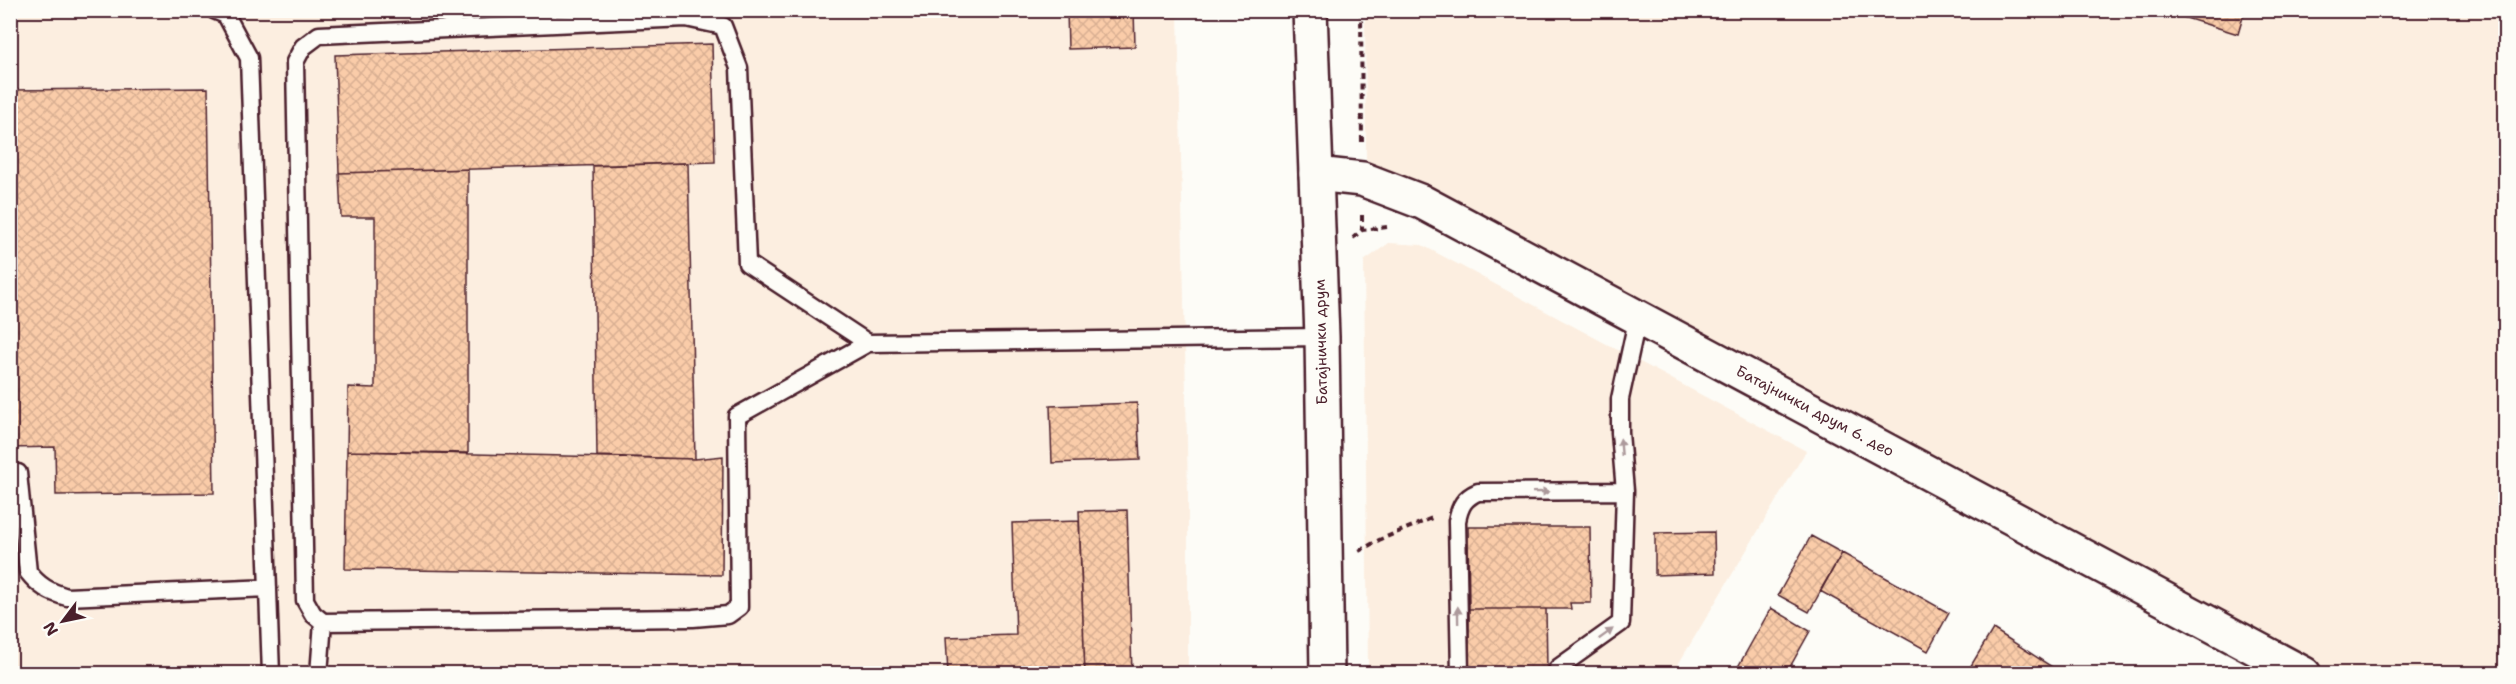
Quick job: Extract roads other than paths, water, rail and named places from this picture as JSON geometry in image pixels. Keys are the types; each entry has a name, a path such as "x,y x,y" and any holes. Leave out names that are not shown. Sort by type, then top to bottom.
{"street":[{"name":"Батајнички друм","path":"1310,10 1322,337 1327,674"},
{"name":"Батајнички друм 6. део","path":"1316,174 1362,179 1422,202 2304,674"}],"lane":[{"path":"214,10 226,15 249,58 271,674"},
{"path":"868,343 747,262 739,68 723,26 686,18 319,35 303,46 295,62 304,600 313,614 323,622 693,618 728,615 739,607 737,416 868,343 1322,337"},
{"path":"1558,668 1621,623 1625,491 1620,434 1620,399 1638,316"},
{"path":"18,473 28,572 50,593 67,597 268,588"},
{"path":"1460,674 1457,521 1460,507 1468,496 1478,492 1625,491"},
{"path":"319,674 323,622"}]}
